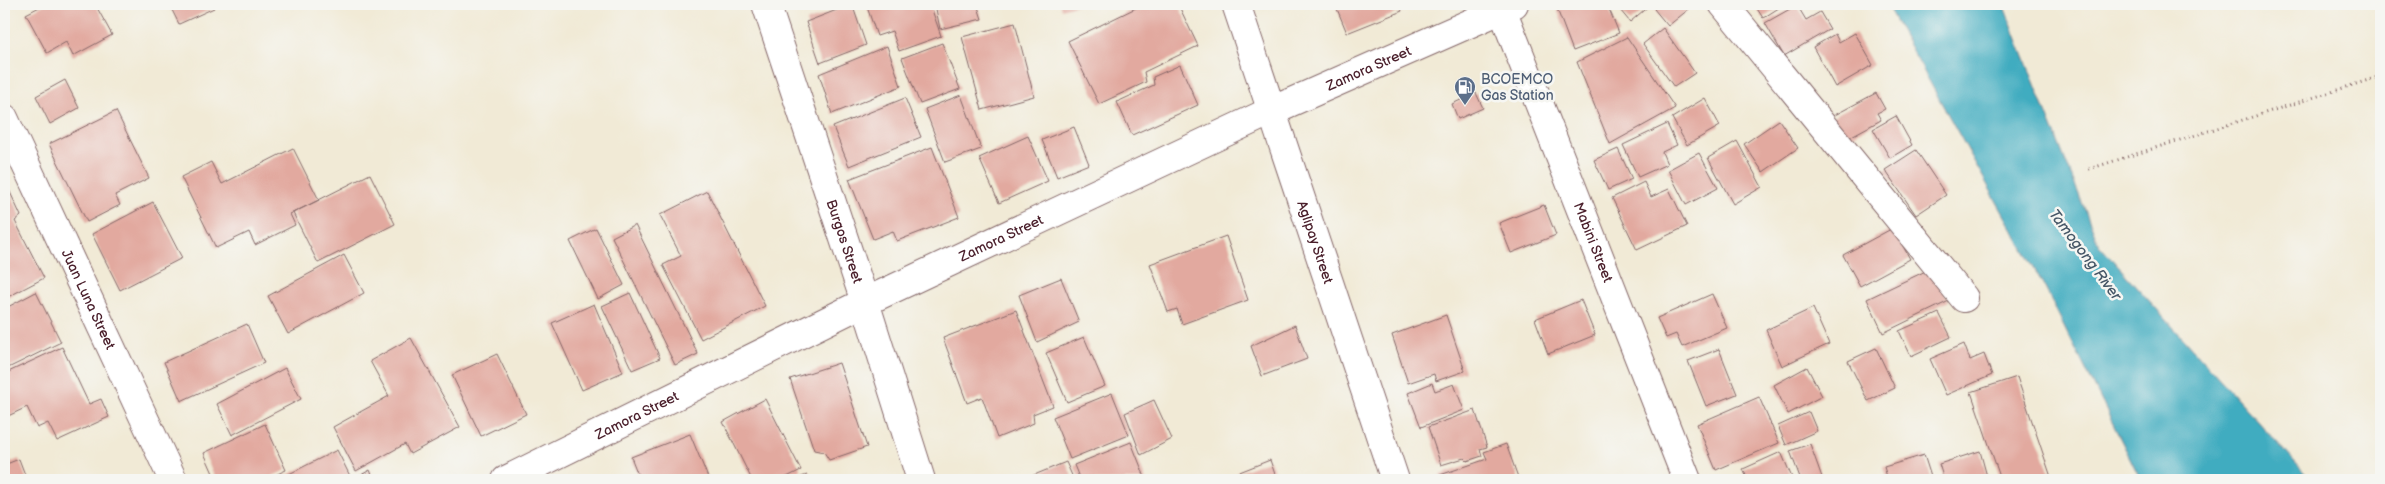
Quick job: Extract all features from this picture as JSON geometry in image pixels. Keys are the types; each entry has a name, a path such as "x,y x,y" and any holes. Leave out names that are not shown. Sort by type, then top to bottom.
{"street":[{"name":"Burgos Street","path":"766,4 865,302 921,480"},
{"name":"Aglipay Street","path":"1236,4 1270,111 1395,480"},
{"path":"1722,4 1964,298"},
{"name":"Zamora Street","path":"506,480 865,302 1270,111 1506,5"},
{"name":"Mabini Street","path":"1506,5 1687,480"},
{"name":"Juan Luna Street","path":"4,118 173,480"}],"path":[{"path":"2127,8 2134,4"},
{"path":"2089,169 2381,76"}],"water":[{"name":"Tamogong River","path":"1886,4 2003,4 2099,245 2311,480 2142,480 2140,478 2044,286"}],"building":[{"path":"45,4 95,4 112,35 73,56 66,42 47,53 26,14"},
{"path":"169,4 212,4 214,8 179,24"},
{"path":"852,4 866,45 820,63 806,22"},
{"path":"866,4 930,4 941,36 899,51 892,31 877,36"},
{"path":"935,4 977,4 982,19 940,29"},
{"path":"1060,4 1079,4 1061,9"},
{"path":"1144,4 1178,4 1198,46 1144,72 1146,82 1099,104 1068,41"},
{"path":"1335,4 1399,4 1402,11 1347,33"},
{"path":"1571,4 1607,4 1619,33 1573,51 1557,9"},
{"path":"1615,4 1651,4 1630,22"},
{"path":"1661,4 1685,4 1689,9 1668,26 1654,9"},
{"path":"1754,4 1785,4 1763,18"},
{"path":"1797,5 1806,20 1820,12 1830,29 1784,56 1765,23"},
{"path":"1015,23 1034,96 982,110 962,37"},
{"path":"1663,28 1695,73 1674,87 1643,44"},
{"path":"1855,33 1873,65 1835,87 1813,47 1835,34 1839,42"},
{"path":"1627,37 1675,108 1610,144 1577,62"},
{"path":"942,43 960,89 920,104 902,58"},
{"path":"887,46 901,86 832,114 819,74"},
{"path":"1180,65 1198,105 1132,135 1117,102 1154,85 1153,77"},
{"path":"65,80 79,108 50,124 36,96"},
{"path":"1476,93 1483,108 1458,119 1452,104"},
{"path":"1876,93 1885,109 1877,113 1881,120 1846,139 1833,116"},
{"path":"961,95 981,149 945,162 925,109"},
{"path":"905,98 921,137 849,166 833,127"},
{"path":"1705,98 1720,126 1687,145 1672,118"},
{"path":"116,111 149,178 115,195 120,205 87,222 49,144"},
{"path":"1896,116 1912,145 1890,158 1873,129"},
{"path":"1779,120 1798,148 1763,172 1744,144"},
{"path":"1667,124 1677,145 1662,152 1667,164 1638,177 1623,145"},
{"path":"1074,127 1089,164 1057,177 1042,140"},
{"path":"1028,136 1048,181 999,203 979,158"},
{"path":"1737,141 1762,187 1733,204 1708,158"},
{"path":"932,147 959,217 897,241 893,231 873,239 849,179"},
{"path":"293,148 319,200 290,214 295,225 255,245 249,232 216,248 181,177 211,162 222,184"},
{"path":"1618,149 1632,179 1608,190 1594,160"},
{"path":"1916,150 1946,195 1916,215 1885,170"},
{"path":"1699,153 1718,188 1686,205 1668,170"},
{"path":"370,174 395,224 318,263 293,213"},
{"path":"4,179 21,216 15,221 44,278 4,299"},
{"path":"1644,182 1651,197 1669,189 1687,226 1637,250 1612,198"},
{"path":"707,191 765,306 701,339 663,265 681,256 660,215"},
{"path":"153,202 182,258 120,290 92,234"},
{"path":"1544,205 1556,235 1511,253 1499,223"},
{"path":"635,225 698,354 675,365 612,237"},
{"path":"596,228 624,285 598,299 570,241"},
{"path":"1893,228 1910,259 1860,286 1843,255"},
{"path":"1226,236 1248,300 1182,324 1177,309 1168,312 1150,264"},
{"path":"344,255 364,293 288,334 268,296"},
{"path":"1932,268 1949,301 1883,333 1867,299"},
{"path":"1061,278 1079,322 1037,342 1019,295"},
{"path":"36,292 61,342 4,370 4,309"},
{"path":"630,293 660,358 632,370 602,306"},
{"path":"1712,294 1727,328 1682,347 1676,334 1666,338 1657,318"},
{"path":"1581,300 1595,335 1548,354 1535,319"},
{"path":"594,304 623,372 582,390 552,323"},
{"path":"1813,308 1829,344 1782,366 1766,330"},
{"path":"1016,310 1053,406 1033,414 1034,423 997,438 982,397 967,403 943,338"},
{"path":"1939,313 1951,337 1911,356 1899,331"},
{"path":"1446,315 1465,371 1436,381 1434,374 1408,383 1392,335"},
{"path":"247,324 264,363 181,401 164,362"},
{"path":"1295,325 1307,359 1262,376 1251,346"},
{"path":"1084,337 1105,386 1067,402 1046,353"},
{"path":"411,338 460,427 410,454 405,444 356,471 333,427 389,396 370,361"},
{"path":"1964,344 1970,360 1984,354 1992,375 1946,395 1930,359"},
{"path":"62,347 89,404 101,399 109,417 57,441 48,423 37,428 27,407 8,416 4,407 4,374"},
{"path":"1876,348 1895,388 1868,401 1848,361"},
{"path":"1719,349 1737,394 1706,406 1688,361"},
{"path":"497,354 526,414 481,436 452,375"},
{"path":"839,363 867,447 829,460 824,452 814,450 790,379"},
{"path":"1807,367 1822,396 1788,414 1774,385"},
{"path":"285,368 301,399 232,435 217,404"},
{"path":"2017,377 2052,480 2001,480 1971,392"},
{"path":"1432,383 1435,391 1454,384 1464,410 1421,427 1408,393"},
{"path":"1112,393 1129,435 1070,459 1053,417"},
{"path":"1759,397 1779,443 1716,470 1697,424"},
{"path":"765,399 801,470 781,480 752,480 723,422"},
{"path":"1154,400 1172,439 1141,455 1125,413"},
{"path":"1475,410 1487,447 1480,449 1482,456 1467,461 1464,458 1441,465 1428,427"},
{"path":"1809,412 1817,431 1786,445 1778,426"},
{"path":"265,424 286,470 273,476 275,480 216,480 204,453"},
{"path":"690,434 709,480 640,480 631,457"},
{"path":"1131,442 1146,480 1080,480 1074,465"},
{"path":"1506,444 1519,480 1442,480 1440,475 1487,459 1484,452"},
{"path":"1810,444 1823,480 1801,480 1790,451"},
{"path":"337,450 352,480 282,480 281,478"},
{"path":"1980,451 1988,480 1944,480 1939,464"},
{"path":"1781,452 1793,480 1748,480 1743,469"},
{"path":"1924,455 1932,480 1888,480 1884,467"},
{"path":"19,459 27,480 4,480 4,465"},
{"path":"1270,460 1277,480 1240,480 1237,473"},
{"path":"1066,462 1074,480 1022,480"},
{"path":"370,470 374,480 352,480"},
{"path":"807,475 809,480 793,480"}],"place":[{"name":"BCOEMCO Gas Station","path":"1465,106"}]}
